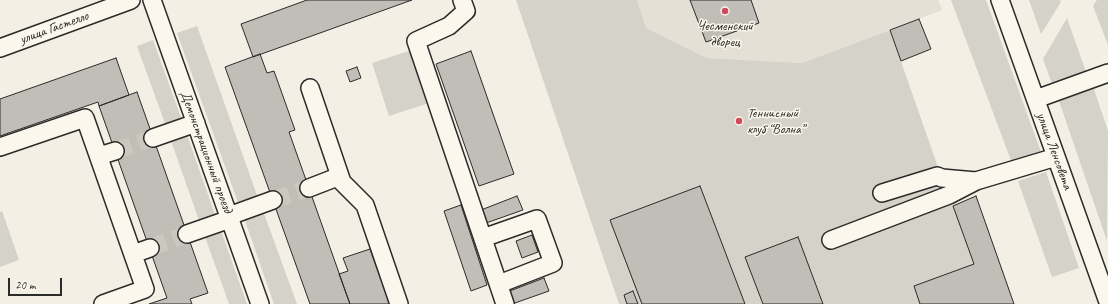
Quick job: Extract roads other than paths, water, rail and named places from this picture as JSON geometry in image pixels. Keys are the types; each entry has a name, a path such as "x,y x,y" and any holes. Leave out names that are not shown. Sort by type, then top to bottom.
{"street":[{"name":"улица Гастелло","path":"0,48 131,0"},
{"name":"Демонстрационный проезд","path":"152,0 260,304"},
{"path":"462,0 466,11 449,26 416,41 505,304"},
{"name":"улица Ленсовета","path":"1000,0 1108,302"},
{"path":"1036,99 1108,73"},
{"path":"310,88 342,182 365,205 399,304"},
{"path":"0,147 85,118 146,289 126,300 103,304"},
{"path":"153,138 196,123"},
{"path":"99,156 115,151"},
{"path":"831,240 949,195 976,181 1056,157"},
{"path":"309,188 340,176"},
{"path":"882,193 937,176 942,178 976,181"},
{"path":"187,234 272,200"},
{"path":"483,238 537,219 554,263 498,284"},
{"path":"133,254 150,248"}],"tunnel":[{"path":"115,151 153,138"},
{"path":"273,200 309,188"},
{"path":"150,248 187,234"}],"place":[{"name":"Чесменский дворец","path":"725,11"},
{"name":"Теннисный клуб “Волна”","path":"739,121"}]}
